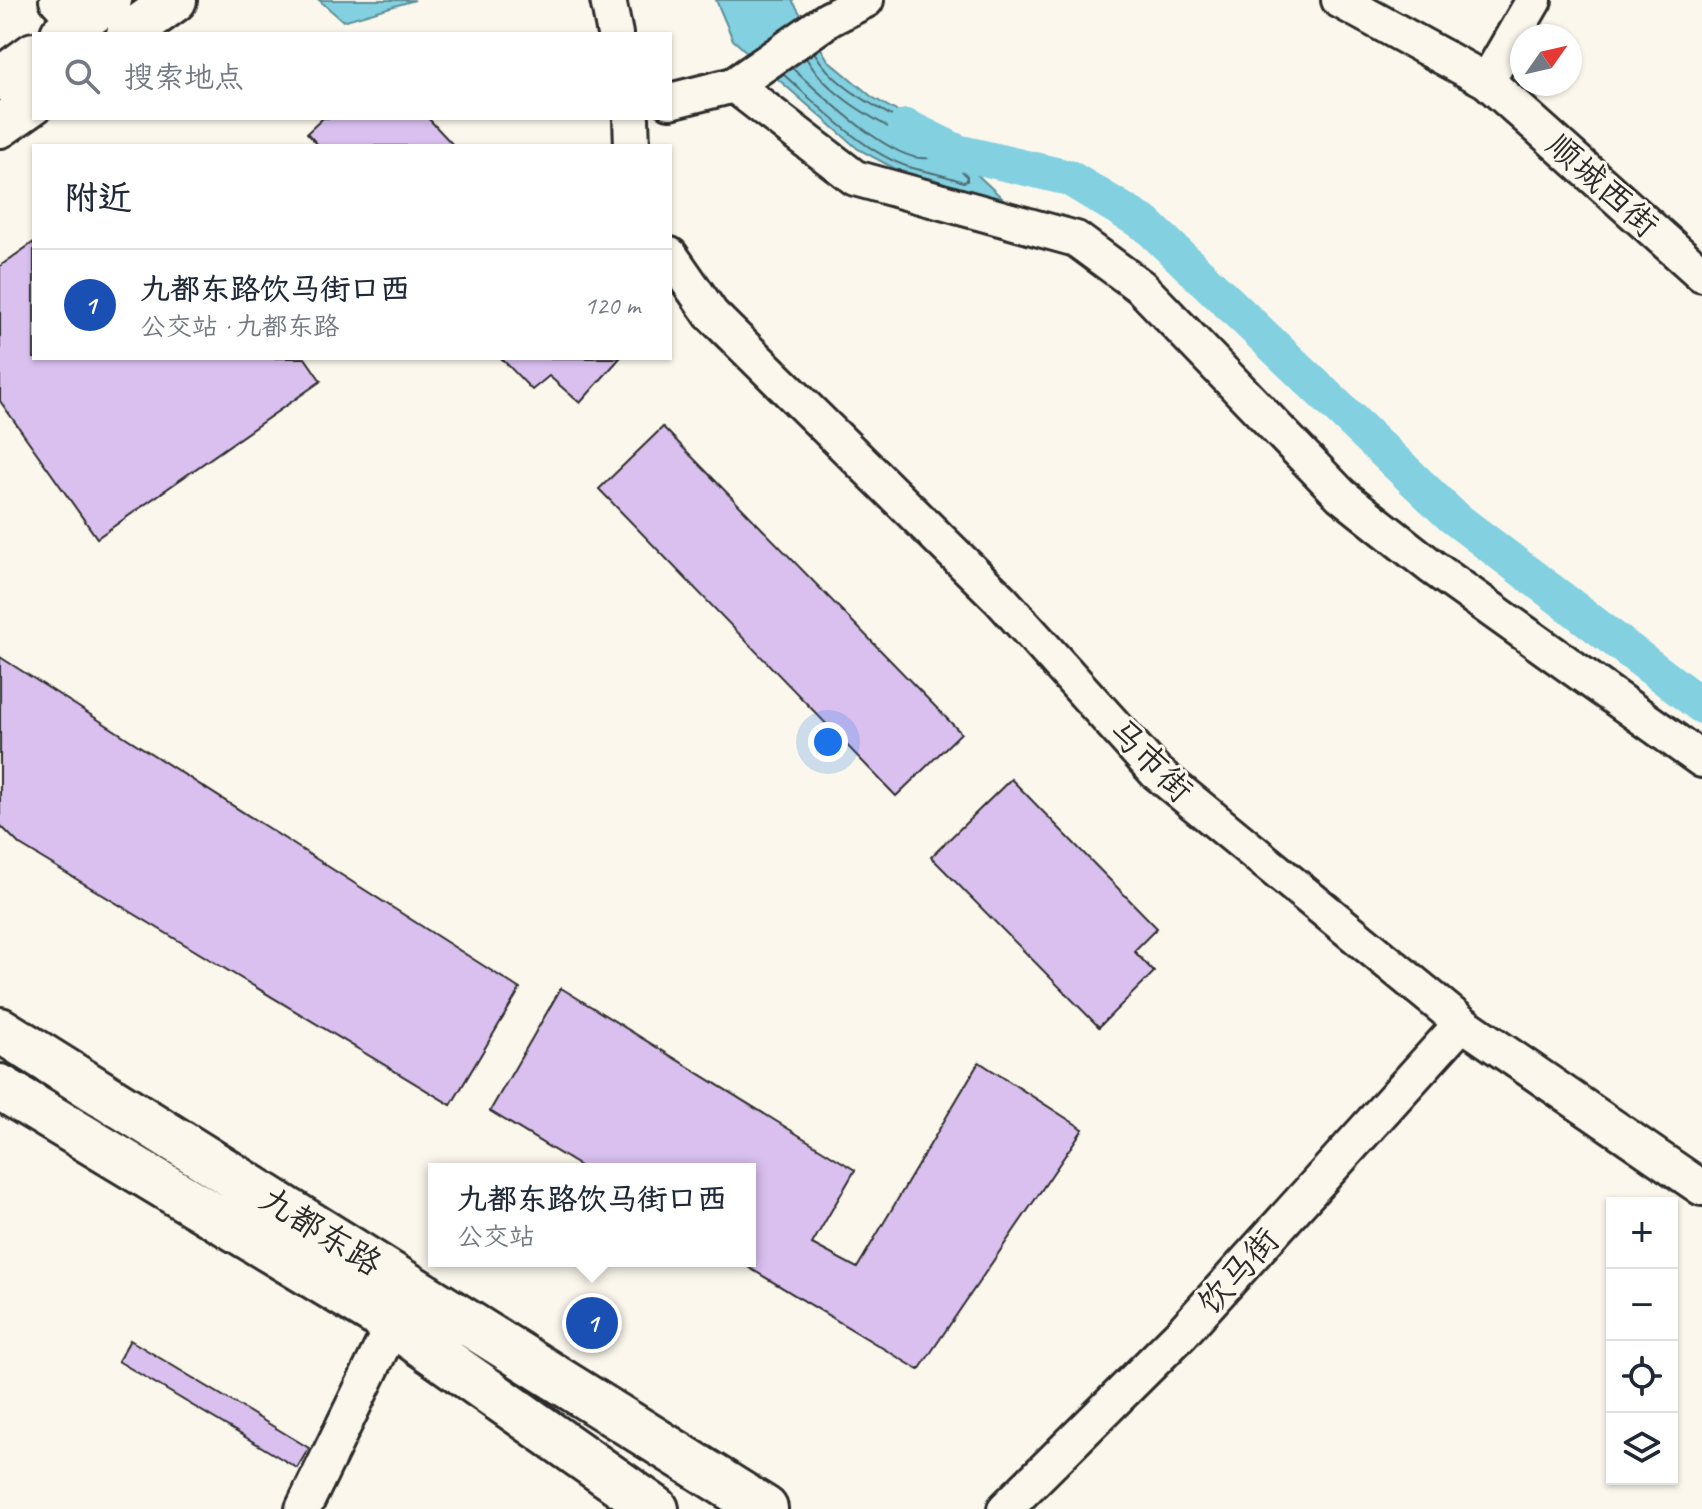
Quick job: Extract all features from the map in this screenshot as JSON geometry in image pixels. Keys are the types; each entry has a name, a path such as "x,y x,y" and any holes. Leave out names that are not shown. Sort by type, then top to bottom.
{"highway":[{"name":"九都东路","path":"0,1030 765,1509"},
{"name":"九都东路","path":"0,1087 393,1324 656,1509"}],"main road":[{"path":"131,32 175,0"},
{"path":"0,126 16,71"}],"street":[{"path":"672,100 734,85 829,19 866,0"},
{"name":"顺城西街","path":"1339,0 1487,81 1702,274"},
{"path":"1487,81 1534,0"},
{"path":"734,85 855,178 1076,239 1141,287 1341,495 1432,567 1702,760"},
{"path":"631,120 632,144"},
{"name":"马市街","path":"672,258 711,314 1001,600 1156,772 1462,1023 1702,1188"},
{"name":"饮马街","path":"1005,1509 1181,1334 1462,1023"},
{"path":"303,1509 393,1324"}],"water":[{"path":"319,0 415,0 343,21"},
{"path":"716,0 792,0 828,60 872,97 931,131 1018,213 934,179 905,174 858,149 733,40"}],"building":[{"path":"321,120 430,120 452,144 317,144 307,133"},
{"path":"32,243 32,360 306,360 321,381 97,538 0,401 0,266"},
{"path":"503,360 618,360 580,403 549,376 532,390"},
{"path":"663,427 961,733 896,796 599,489"},
{"path":"0,657 520,989 451,1105 20,845 0,825"},
{"path":"1011,779 1157,928 1134,951 1154,972 1099,1027 931,857"},
{"path":"561,988 855,1170 812,1244 857,1268 979,1062 1083,1129 919,1370 748,1267 756,1267 756,1163 575,1163 490,1111"},
{"path":"130,1340 309,1448 297,1468 118,1361"}],"waterway":[{"path":"906,127 957,152 1069,178 1147,225 1452,516 1702,706"}],"place":[{"name":"九都东路饮马街口西","path":"592,1323"}]}
